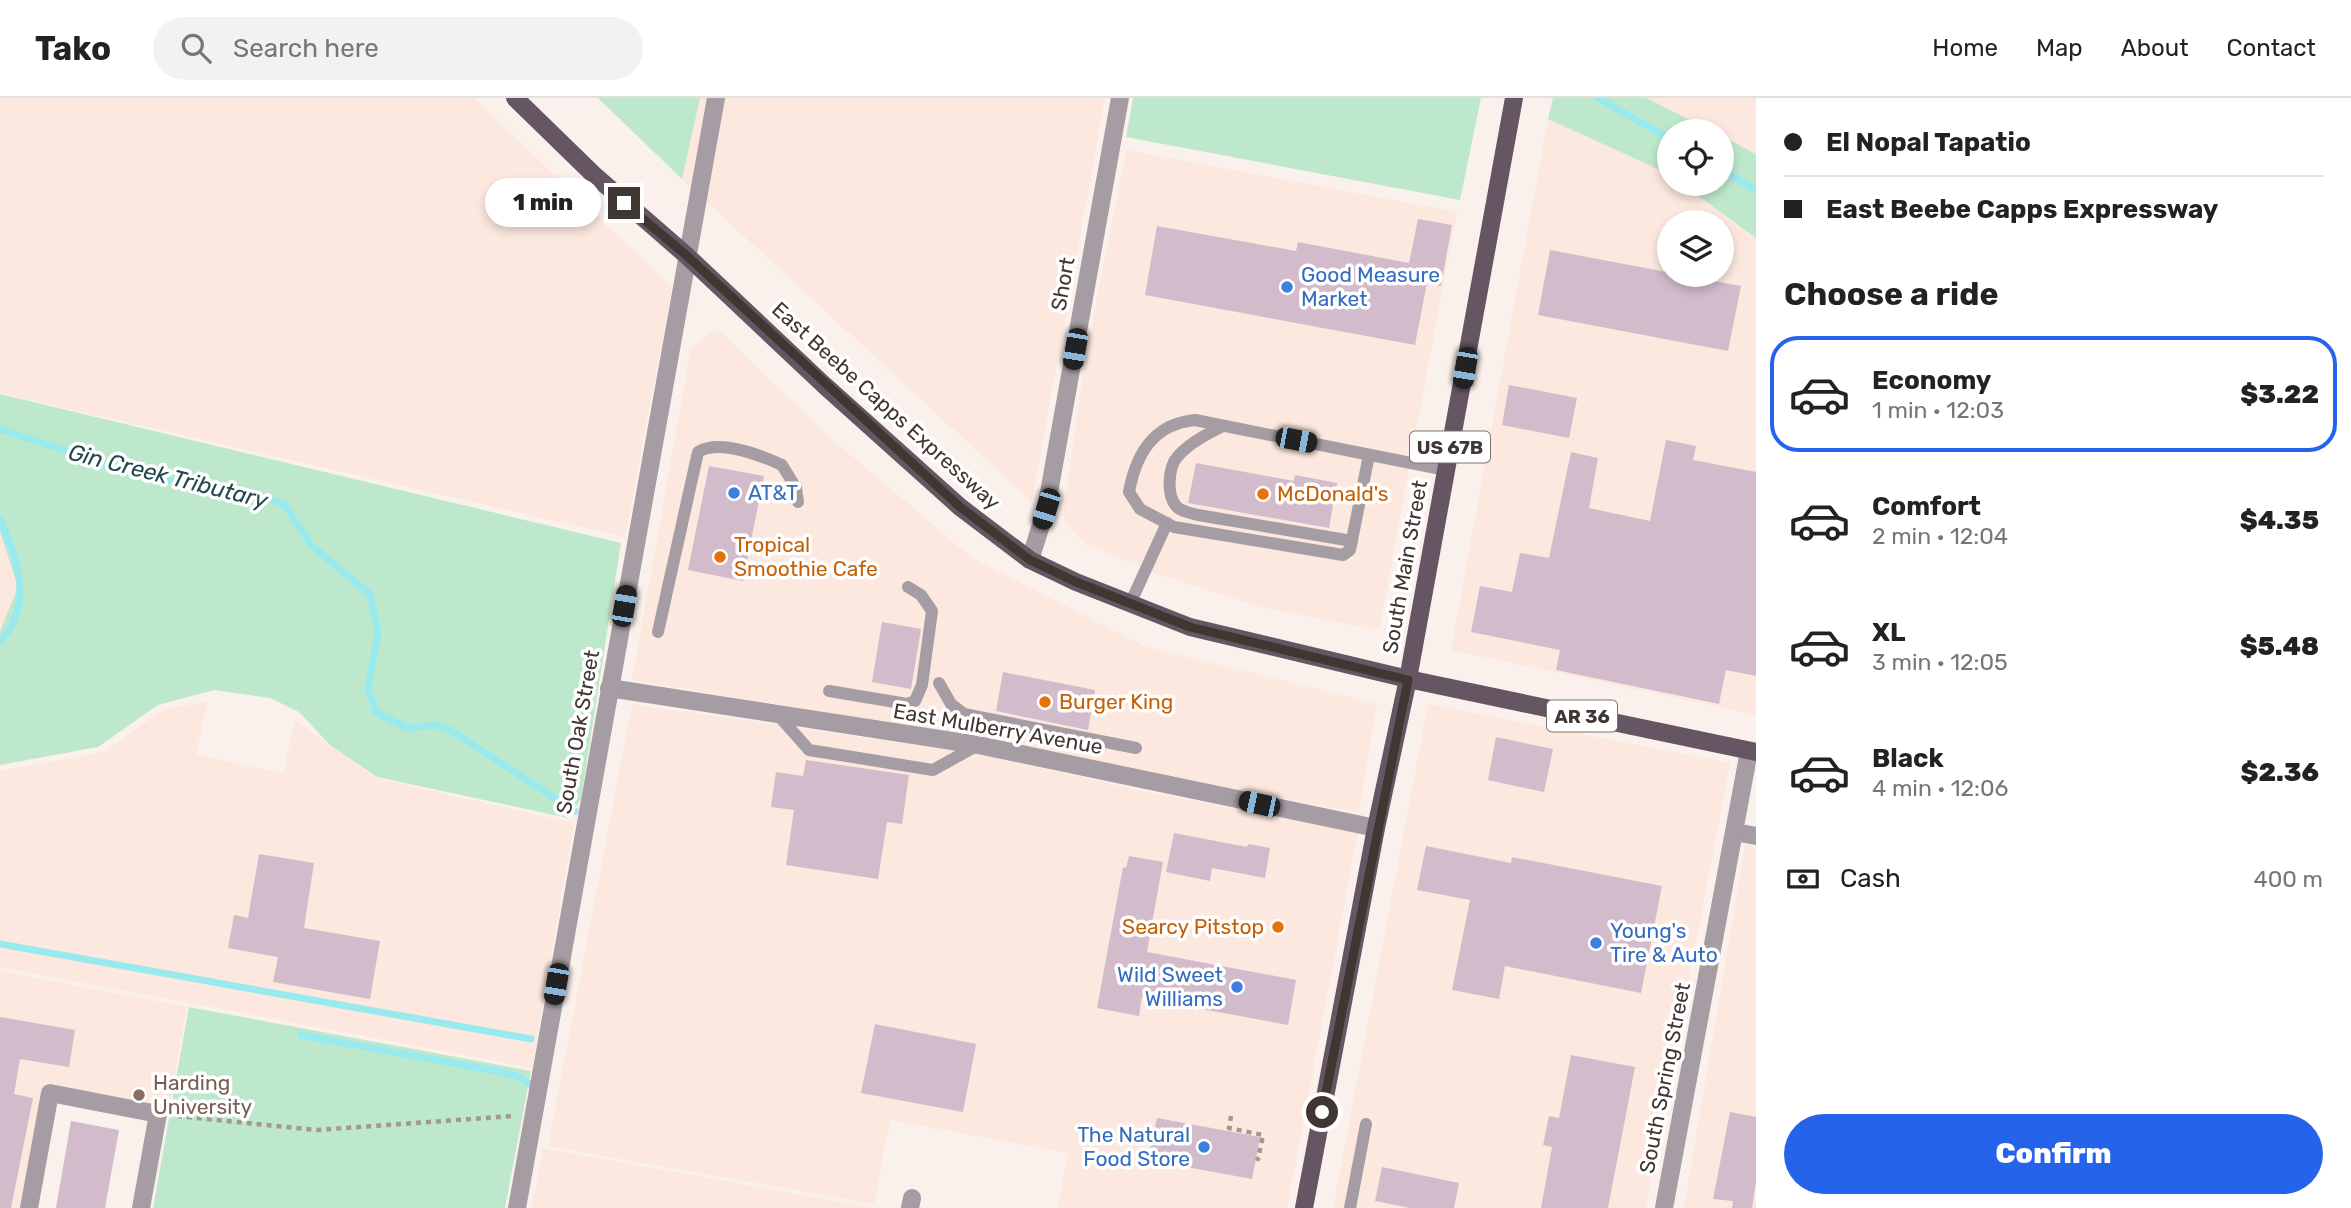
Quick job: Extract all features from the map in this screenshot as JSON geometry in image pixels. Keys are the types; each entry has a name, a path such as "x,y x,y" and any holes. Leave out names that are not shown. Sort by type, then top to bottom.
{"main road":[{"name":"East Beebe Capps Expressway","path":"515,98 593,174 686,255 960,507 1030,560 1076,582 1190,627 1408,680"},
{"name":"South Main Street","path":"1304,1208 1376,828 1408,680 1514,98"},
{"name":"AR 36","path":"1408,680 1753,751"}],"street":[{"name":"South Oak Street","path":"517,1208 716,98"},
{"name":"Short","path":"1030,560 1046,509 1120,98"},
{"name":"East Mulberry Avenue","path":"609,688 978,745 1376,828"},
{"name":"South Spring Street","path":"1664,1208 1734,832 1753,751"},
{"path":"1734,832 1756,836"},
{"path":"29,1208 50,1093 158,1114 141,1208"}],"lane":[{"path":"1370,455 1350,550 1343,555 1174,527 1140,509 1129,492 1137,457 1159,433 1180,422 1195,420 1446,470"},
{"path":"1223,426 1195,441 1176,458 1170,480 1171,498 1178,509 1198,515 1352,541"},
{"path":"658,632 698,452 706,447 718,446 782,465 796,488 797,502"},
{"path":"1130,604 1167,523"},
{"path":"829,691 898,703 915,701 922,685 932,611 921,595 908,587"},
{"path":"939,683 951,704 964,714 1136,748"},
{"path":"778,715 809,750 933,770 978,745"},
{"path":"1350,1208 1366,1124"}],"path":[{"path":"158,1114 317,1130 533,1115"},
{"path":"1231,1116 1229,1128 1263,1135 1256,1158"}],"shaded area":[{"path":"0,98 474,98 672,287 625,537 0,393"},
{"path":"700,98 1105,98 1032,502 682,179"},
{"path":"1646,98 1756,98 1756,154 1734,142 1734,119 1689,119"},
{"path":"1548,119 1657,167 1657,196 1698,196 1718,210 1657,210 1657,287 1734,287 1734,222 1756,238 1756,715 1451,650"},
{"path":"1126,150 1457,212 1379,630 1260,607 1156,573 1088,545 1073,532 1063,515 1087,349"},
{"path":"717,329 833,440 971,557 1144,646 1377,704 1359,813 980,738 632,680 691,347"},
{"path":"0,532 18,587 0,631"},
{"path":"208,702 196,754 283,774 295,720 376,778 574,823 532,1068 0,967 0,771 104,752 164,709"},
{"path":"632,704 978,754 1137,790 1358,832 1287,1208 1058,1208 1068,1153 890,1120 874,1204 548,1146"},
{"path":"1428,704 1730,763 1646,1208 1333,1208"},
{"path":"1745,844 1756,847 1756,1208 1684,1208"},
{"name":"Harding University","path":"0,971 187,1007 169,1106 45,1083 22,1208 0,1208"},
{"path":"543,1148 872,1208 532,1208"}],"green space":[{"path":"598,98 700,98 682,179"},
{"path":"1133,98 1481,98 1460,200 1126,137"},
{"path":"1553,98 1646,98 1689,119 1657,119 1657,169 1548,119"},
{"path":"1734,142 1756,154 1756,238 1734,222 1734,210 1718,210 1698,196 1734,196"},
{"path":"0,394 621,543 581,799 568,818 377,777 330,745 299,712 270,698 214,690 158,705 98,747 0,765 0,631 18,587 0,532"},
{"path":"189,1007 531,1071 505,1208 153,1208"}],"building":[{"path":"1418,219 1452,225 1441,286 1427,283 1415,345 1145,295 1157,226 1296,251 1298,242 1409,263"},
{"path":"1550,250 1657,270 1657,287 1741,286 1728,351 1538,315"},
{"path":"1509,385 1577,398 1569,438 1502,425"},
{"path":"1666,440 1696,446 1693,460 1756,472 1756,676 1726,670 1719,704 1556,670 1560,650 1471,632 1480,586 1512,592 1520,553 1549,558 1571,452 1598,458 1589,508 1650,521"},
{"name":"McDonald's","path":"1196,463 1294,481 1295,475 1337,483 1329,528 1188,503"},
{"path":"709,466 764,476 743,581 688,570"},
{"path":"882,622 921,629 911,689 872,682"},
{"name":"Burger King","path":"1003,672 1095,690 1088,730 996,711"},
{"path":"1496,737 1553,749 1544,792 1488,780"},
{"path":"806,760 909,775 902,824 887,822 878,879 786,865 794,810 771,807 776,772 803,776"},
{"path":"1174,833 1247,847 1248,844 1270,848 1265,878 1212,868 1210,881 1166,872"},
{"name":"Young's Tire & Auto","path":"1426,846 1511,863 1512,857 1662,886 1641,993 1505,966 1499,999 1452,990 1470,900 1417,890"},
{"path":"259,854 314,863 304,928 380,941 370,999 273,982 278,957 228,948 234,915 248,918"},
{"path":"1129,856 1163,862 1147,952 1296,980 1288,1025 1191,1007 1193,996 1155,990 1153,998 1142,996 1139,1016 1097,1008 1123,867 1126,868"},
{"path":"0,1017 75,1030 69,1067 20,1059 14,1094 33,1098 11,1208 0,1208"},
{"path":"875,1024 976,1044 963,1112 861,1093"},
{"path":"1571,1055 1635,1067 1608,1208 1541,1208 1552,1147 1543,1145 1549,1116 1559,1118"},
{"path":"1730,1112 1756,1117 1756,1182 1752,1208 1732,1208 1733,1201 1713,1199"},
{"name":"The Natural Food Store","path":"1157,1118 1260,1137 1252,1179 1148,1160"},
{"path":"71,1121 119,1130 105,1208 56,1208"},
{"path":"1382,1167 1459,1183 1454,1208 1410,1208 1375,1201"}],"waterway":[{"path":"1598,98 1657,132"},
{"path":"1734,177 1756,190"},
{"name":"Gin Creek Tributary","path":"0,429 109,465 220,493 261,497 284,504 312,546 370,594 378,633 368,689 377,713 408,728 436,725 450,730 575,811"},
{"path":"0,519 20,582 17,613 0,642"},
{"path":"0,944 531,1039"},
{"path":"301,1035 501,1072 520,1077 529,1084"}],"place":[{"name":"Good Measure Market","path":"1287,287"},
{"name":"AT&T","path":"734,493"},
{"name":"McDonald's","path":"1263,494"},
{"name":"Tropical Smoothie Cafe","path":"720,557"},
{"name":"Burger King","path":"1045,702"},
{"name":"Searcy Pitstop","path":"1278,927"},
{"name":"Young's Tire & Auto","path":"1596,943"},
{"name":"Wild Sweet Williams","path":"1237,987"},
{"name":"Harding University","path":"139,1095"},
{"name":"The Natural Food Store","path":"1204,1147"}],"route":[{"path":"624,203 686,255 824,385 960,507 1030,560 1076,582 1190,627 1408,680 1376,828 1322,1112"}]}
